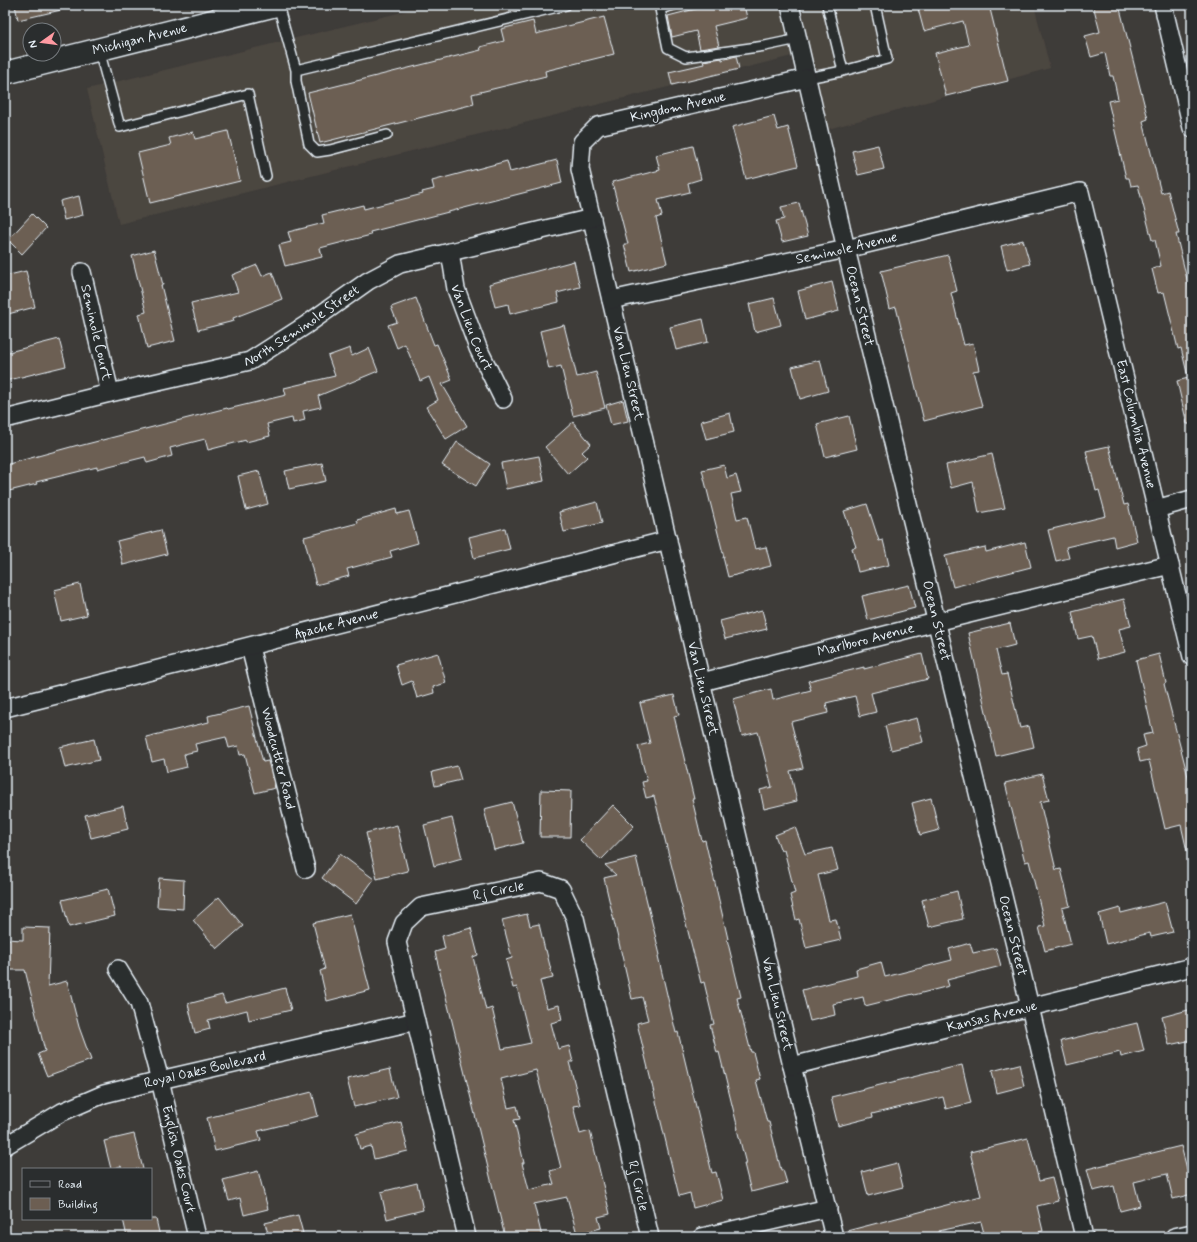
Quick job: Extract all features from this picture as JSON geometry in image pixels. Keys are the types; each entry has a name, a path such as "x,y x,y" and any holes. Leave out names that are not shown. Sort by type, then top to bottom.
{"main road":[{"name":"Michigan Avenue","path":"5,73 277,5"}],"street":[{"name":"Ocean Street","path":"790,5 846,249 1030,1007 1084,1237"},
{"path":"1163,5 1192,128"},
{"name":"Kingdom Avenue","path":"580,169 582,142 598,126 807,78"},
{"name":"Van Lieu Street","path":"580,169 792,1066 834,1237"},
{"name":"Seminole Avenue","path":"612,300 846,249 1080,192"},
{"name":"East Columbia Avenue","path":"1080,192 1192,657"},
{"name":"North Seminole Street","path":"5,419 250,361 306,325 368,281 400,264 592,218"},
{"name":"Van Lieu Court","path":"450,252 456,289 478,348 503,399"},
{"name":"Seminole Court","path":"82,272 110,393"},
{"path":"1156,509 1192,500"},
{"name":"Apache Avenue","path":"5,708 668,540"},
{"name":"Marlboro Avenue","path":"702,682 936,622 1170,565"},
{"name":"Woodcutter Road","path":"250,647 306,869"},
{"name":"Rj Circle","path":"467,1237 397,942 404,923 421,907 541,882 561,889 575,918 650,1237"},
{"name":"Kansas Avenue","path":"792,1066 1192,967"},
{"name":"English Oaks Court","path":"118,969 139,1003 160,1080 197,1237"},
{"name":"Royal Oaks Boulevard","path":"5,1146 62,1112 104,1094 416,1020"},
{"path":"702,1237 828,1208"},
{"path":"1174,1237 1192,1233"}],"lane":[{"path":"277,5 296,70 296,81 308,144 317,152 387,135"},
{"path":"296,70 566,5"},
{"path":"674,5 660,8 668,48 686,57 765,46 798,39"},
{"path":"827,5 843,71"},
{"path":"807,78 843,71 888,59 875,5"},
{"path":"99,50 120,127 248,94 266,176"}],"shaded area":[{"path":"431,5 780,5 792,56 119,224 87,89"},
{"path":"799,5 1034,5 1050,68 828,129"}],"building":[{"path":"15,5 60,5 61,10 18,20"},
{"path":"711,5 744,5 747,18 714,26 719,46 700,49 696,31 672,37 668,16"},
{"path":"917,5 989,5 1008,81 946,96 935,53 969,45 963,21 924,31"},
{"path":"1093,5 1119,5 1148,119 1143,121 1161,193 1168,191 1179,234 1176,234 1192,300 1192,373 1187,373 1181,348 1178,349 1164,292 1158,293 1152,269 1161,266 1155,240 1152,240 1138,185 1131,186 1129,178 1126,178 1108,101 1118,99 1113,76 1110,76 1105,53 1091,57 1085,36 1100,32"},
{"path":"604,17 614,54 545,71 546,76 472,94 474,104 320,143 308,93 481,50 480,47 504,41 501,29 533,21 536,34"},
{"path":"736,56 739,69 672,85 669,72 704,64 703,61 722,58 722,60"},
{"path":"774,116 778,130 788,127 798,166 746,179 732,127"},
{"path":"228,131 240,181 150,203 138,153 171,145 169,138 193,132 195,139"},
{"path":"878,145 884,169 858,175 852,151"},
{"path":"693,146 701,179 688,183 690,192 658,200 662,216 656,218 667,263 631,272 624,244 628,244 612,182 660,170 656,155"},
{"path":"557,160 562,183 370,232 371,235 320,248 322,257 285,266 279,245 291,242 288,232 324,223 322,215 363,205 364,209 423,194 422,192 434,189 432,181 507,161 510,172"},
{"path":"79,196 83,215 64,220 60,201"},
{"path":"799,203 808,236 782,242 776,221 784,219 781,207"},
{"path":"32,214 46,228 22,254 8,240"},
{"path":"1023,240 1030,264 1007,270 1001,246"},
{"path":"154,250 175,341 147,348 139,314 146,312 132,256"},
{"path":"948,255 957,291 951,293 964,345 973,343 979,370 973,371 982,406 924,421 896,307 890,309 881,271"},
{"path":"574,261 580,287 557,293 559,302 510,314 508,304 495,307 489,284"},
{"path":"257,265 262,276 272,272 282,299 233,318 234,321 198,330 191,303 238,292 232,275"},
{"path":"26,271 35,307 8,314 5,301 5,276"},
{"path":"832,282 839,311 805,320 798,291"},
{"path":"416,298 434,345 437,344 452,380 442,384 467,426 446,439 426,407 438,400 429,377 420,381 405,344 397,348 388,325 397,322 391,307"},
{"path":"774,298 781,325 755,332 749,304"},
{"path":"703,319 708,342 676,350 670,327"},
{"path":"564,325 577,377 596,372 605,408 573,416 561,366 549,369 540,331"},
{"path":"59,339 66,366 5,381 5,353"},
{"path":"350,348 352,356 369,348 378,371 318,396 321,407 303,411 305,420 293,423 292,418 267,424 270,436 246,442 246,440 208,450 205,439 170,448 172,456 147,463 145,457 36,482 37,484 5,492 5,465 78,445 79,446 227,408 286,395 284,388 335,376 328,356"},
{"path":"820,360 828,391 800,399 792,367"},
{"path":"1192,377 1192,424 1187,424 1177,381"},
{"path":"623,400 628,421 611,425 606,405"},
{"path":"730,413 734,432 706,439 701,421"},
{"path":"849,416 857,449 825,457 817,424"},
{"path":"573,422 591,444 582,452 587,457 568,474 545,447"},
{"path":"457,442 490,464 476,486 442,465"},
{"path":"1109,446 1124,505 1128,504 1137,541 1115,547 1113,536 1066,547 1069,558 1056,561 1048,530 1106,516 1099,490 1096,491 1086,451"},
{"path":"992,454 1005,508 979,513 973,482 951,488 946,465"},
{"path":"539,456 544,481 506,489 501,463"},
{"path":"322,463 326,481 289,489 285,471"},
{"path":"724,465 727,478 736,475 741,492 731,494 737,519 747,517 755,549 766,547 771,566 728,577 702,470"},
{"path":"259,471 268,504 246,510 238,476"},
{"path":"597,502 602,523 564,532 559,512"},
{"path":"867,504 879,541 883,540 889,565 858,572 852,548 856,547 844,511"},
{"path":"396,509 397,514 409,511 418,543 390,551 392,557 347,569 349,576 316,585 304,537 358,523 357,520"},
{"path":"505,528 510,549 474,558 469,537"},
{"path":"161,530 167,554 123,565 117,541"},
{"path":"1025,542 1031,567 953,587 945,556 985,547 986,552"},
{"path":"80,584 87,615 61,621 54,590"},
{"path":"909,585 915,608 868,620 862,596"},
{"path":"1124,599 1131,626 1119,629 1125,652 1098,659 1092,636 1078,639 1072,612"},
{"path":"762,610 767,629 725,639 720,621"},
{"path":"1010,623 1015,645 996,650 1002,675 1007,674 1020,728 1029,726 1034,747 996,756 968,633"},
{"path":"438,653 446,683 433,687 434,693 417,698 412,681 402,685 396,665"},
{"path":"922,654 928,679 871,693 876,712 860,716 855,696 826,703 828,713 791,722 803,768 790,771 797,801 764,809 760,790 772,787 758,732 742,736 733,699 771,689 773,700 811,690 808,681 864,667 864,669"},
{"path":"1159,654 1166,683 1164,684 1192,792 1192,850 1187,851 1181,825 1165,829 1149,760 1140,762 1137,749 1146,746 1143,735 1153,733 1136,660"},
{"path":"674,695 679,715 674,716 694,799 692,799 702,841 705,840 741,997 737,998 751,1052 753,1052 760,1079 756,1080 767,1122 769,1122 781,1170 783,1170 787,1183 751,1192 738,1129 719,1052 717,1053 710,1025 714,1024 704,982 701,983 654,796 646,798 642,782 647,781 638,746 650,743 640,703"},
{"path":"249,706 263,762 268,761 275,788 255,793 245,754 240,755 238,746 229,748 226,737 195,744 197,751 184,754 187,767 167,772 164,759 152,762 146,737 209,722 208,716"},
{"path":"917,718 923,742 891,750 885,726"},
{"path":"94,739 99,760 65,768 60,747"},
{"path":"457,766 461,780 435,786 432,772"},
{"path":"1042,774 1049,800 1040,802 1056,870 1061,869 1070,906 1062,908 1071,944 1045,951 1039,927 1045,926 1029,861 1025,862 1005,783"},
{"path":"541,790 571,791 570,837 540,837"},
{"path":"931,798 939,830 920,835 912,803"},
{"path":"512,802 523,843 494,850 484,809"},
{"path":"613,805 634,826 601,860 580,840"},
{"path":"123,806 128,829 91,838 85,815"},
{"path":"452,818 462,858 434,866 424,825"},
{"path":"397,825 408,871 377,879 366,833"},
{"path":"795,827 805,854 832,848 838,870 818,875 829,920 836,919 841,940 806,948 799,919 796,920 790,895 795,893 784,850 781,851 775,835"},
{"path":"340,854 374,879 356,904 322,878"},
{"path":"636,857 660,955 658,956 676,1033 678,1032 712,1173 716,1172 723,1200 693,1208 690,1193 679,1196 637,1023 648,1020 642,997 632,999 604,878 616,875 605,865"},
{"path":"159,878 184,880 183,909 157,907"},
{"path":"108,889 115,916 69,927 62,900"},
{"path":"957,891 963,919 929,927 922,900"},
{"path":"219,897 243,926 217,949 193,920"},
{"path":"1165,902 1173,932 1151,937 1150,933 1106,944 1099,914 1120,908 1121,913"},
{"path":"350,914 370,990 327,1001 320,971 325,969 313,923"},
{"path":"527,914 530,926 539,924 553,978 540,981 547,1008 559,1005 562,1020 551,1023 558,1049 569,1046 573,1062 569,1062 580,1105 573,1106 580,1134 590,1131 610,1214 598,1217 601,1228 577,1234 567,1197 534,1204 542,1237 505,1237 435,952 445,949 442,936 471,928 478,955 473,957 486,1010 492,1008 502,1049 531,1043 517,987 513,988 506,960 512,958 502,920","holes":["536,1070 561,1168 550,1171 554,1184 529,1190 514,1120 520,1119 517,1106 508,1108 501,1079"]},
{"path":"23,927 50,928 48,986 67,981 79,1027 91,1060 47,1076 38,1054 45,1051 25,970 5,970 6,939 23,940"},
{"path":"970,943 973,953 996,948 1001,966 947,980 949,986 914,995 865,1006 863,997 833,1004 835,1015 810,1021 802,990 857,976 856,969 881,962 885,977 952,960 949,949"},
{"path":"285,988 291,1010 249,1020 247,1010 208,1020 210,1029 195,1033 188,1004 222,995 225,1003"},
{"path":"1192,1009 1192,1040 1169,1045 1162,1017"},
{"path":"1137,1023 1144,1051 1121,1057 1120,1052 1067,1065 1061,1041"},
{"path":"1019,1064 1024,1086 997,1093 992,1071"},
{"path":"962,1065 971,1103 946,1109 943,1097 872,1114 873,1117 838,1126 831,1097"},
{"path":"390,1069 397,1097 354,1107 347,1079"},
{"path":"312,1092 318,1116 258,1131 261,1140 215,1151 207,1118"},
{"path":"401,1122 408,1151 374,1159 371,1146 360,1149 356,1134"},
{"path":"134,1134 143,1168 122,1168 121,1166 111,1168 104,1141"},
{"path":"1028,1138 1039,1181 1052,1178 1058,1201 1037,1206 1043,1231 1019,1237 985,1237 981,1222 939,1231 940,1237 844,1237 843,1232 981,1196 970,1152"},
{"path":"1181,1146 1192,1188 1192,1194 1173,1199 1167,1174 1134,1182 1140,1206 1120,1211 1114,1186 1093,1191 1087,1169"},
{"path":"897,1163 903,1187 868,1196 862,1172"},
{"path":"258,1171 268,1209 244,1215 240,1198 229,1201 223,1180"},
{"path":"417,1183 423,1210 387,1219 381,1192"},
{"path":"298,1215 304,1237 269,1237 265,1223"},
{"path":"156,1219 160,1237 127,1237 123,1220"}]}
